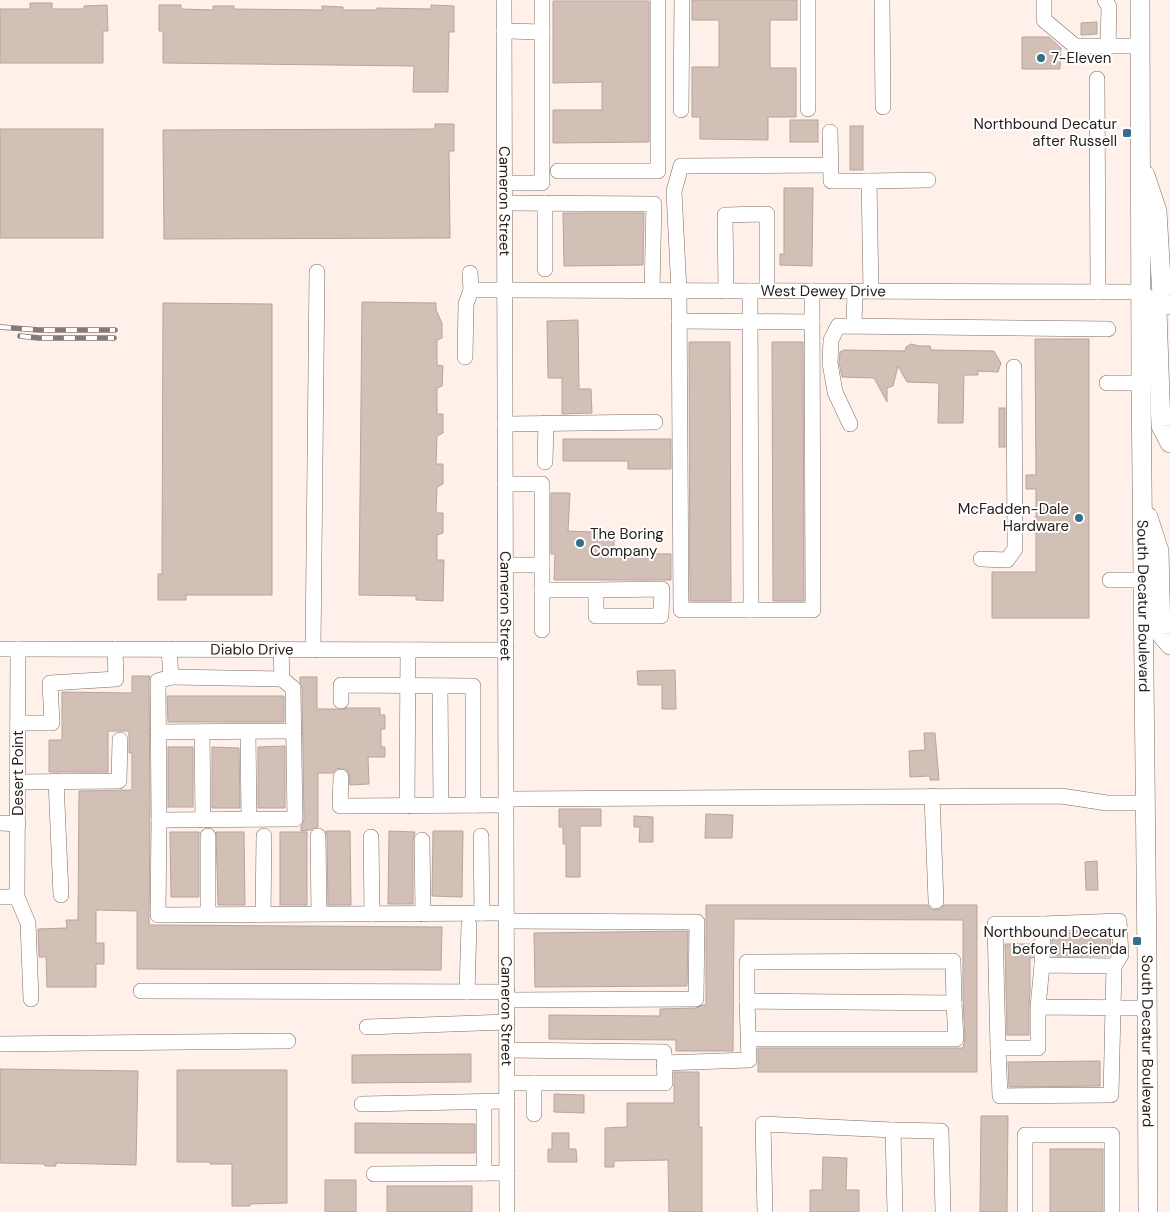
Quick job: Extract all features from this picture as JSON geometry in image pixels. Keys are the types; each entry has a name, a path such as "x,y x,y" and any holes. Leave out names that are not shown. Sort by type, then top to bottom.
{"main road":[{"name":"South Decatur Boulevard","path":"1140,0 1140,292 1146,803 1148,1212"},
{"path":"1140,160 1157,211 1162,296 1170,305"},
{"path":"1140,292 1157,310 1161,426 1170,444"},
{"path":"1142,501 1159,551 1161,634 1170,645"}],"street":[{"name":"Cameron Street","path":"504,0 507,1212"},
{"path":"505,183 542,183 542,0"},
{"path":"558,171 658,171 658,0"},
{"path":"681,110 682,0"},
{"path":"808,0 808,109"},
{"path":"882,0 883,107"},
{"path":"1044,0 1044,20 1075,46 1140,46"},
{"path":"1105,0 1109,6 1108,47"},
{"path":"504,31 542,32"},
{"path":"1098,79 1098,292"},
{"path":"830,132 831,181 928,180"},
{"path":"812,291 813,610 681,610 679,291 674,191 681,166 830,165"},
{"path":"869,181 871,291"},
{"path":"505,203 654,204 652,290"},
{"path":"545,203 545,269"},
{"path":"726,291 725,215 767,214 766,291"},
{"path":"313,650 317,272"},
{"path":"465,357 466,304 471,290 470,273"},
{"name":"West Dewey Drive","path":"471,290 1140,292"},
{"path":"750,291 751,610"},
{"path":"854,291 854,325"},
{"path":"679,321 812,322"},
{"path":"850,424 835,392 830,364 831,340 838,326 1108,329"},
{"path":"981,559 1007,560 1015,548 1014,367"},
{"path":"1107,383 1141,383"},
{"path":"505,424 655,422"},
{"path":"545,462 546,423"},
{"path":"505,484 542,484 542,630"},
{"path":"506,565 542,565"},
{"path":"1110,580 1143,580"},
{"path":"542,590 596,590"},
{"name":"Diablo Drive","path":"0,649 506,650"},
{"name":"Desert Point","path":"18,649 18,897"},
{"path":"18,722 52,723 50,683 116,679 115,649"},
{"path":"169,649 171,677"},
{"path":"281,650 282,679"},
{"path":"407,806 408,650"},
{"path":"141,990 467,992 507,996 696,999 697,922 506,917 482,913 158,915 158,681 171,677 282,679 293,688 295,818 159,820"},
{"path":"341,701 341,685 473,686 473,805"},
{"path":"440,686 441,806"},
{"path":"158,732 294,731"},
{"path":"202,732 203,820"},
{"path":"248,732 249,819"},
{"path":"18,782 119,781 120,740"},
{"path":"341,777 340,806 441,806 506,802 932,796 1061,796 1107,803 1146,803"},
{"path":"56,781 60,895"},
{"path":"932,796 936,901"},
{"path":"0,823 18,824"},
{"path":"208,836 208,914"},
{"path":"263,914 264,836"},
{"path":"318,836 319,913"},
{"path":"371,836 372,914"},
{"path":"481,836 482,913"},
{"path":"422,840 422,914"},
{"path":"0,897 18,897 28,923 31,999"},
{"path":"1120,921 1121,955 1114,966 1111,1095 1000,1096 995,924 1043,924 1120,921"},
{"path":"998,1048 1038,1048 1038,1007 1043,924"},
{"path":"467,992 469,925"},
{"path":"664,1063 749,1060 748,1039 747,1001 747,962 953,961 956,1040 748,1039"},
{"path":"1042,965 1114,966"},
{"path":"747,1001 954,1003"},
{"path":"1038,1007 1147,1008"},
{"path":"367,1027 506,1022"},
{"path":"0,1044 288,1041"},
{"path":"507,1050 664,1052 665,1083 507,1083"},
{"path":"534,1083 534,1114"},
{"path":"362,1104 507,1101"},
{"path":"484,1102 484,1174"},
{"path":"765,1212 764,1124 941,1131 942,1212"},
{"path":"893,1130 895,1212"},
{"path":"1025,1212 1025,1135 1112,1135 1112,1212"},
{"path":"374,1174 507,1173"}],"building":[{"path":"692,0 797,0 797,20 770,20 770,68 796,68 796,117 768,117 768,140 700,139 700,117 692,117 692,67 719,67 719,20 692,20"},
{"path":"553,1 649,1 649,142 553,143 553,110 602,110 602,82 553,83"},
{"path":"30,3 52,3 52,9 84,9 84,6 107,5 108,31 103,31 103,63 0,63 0,9 30,9"},
{"path":"159,5 181,5 181,9 213,10 213,6 234,6 234,9 322,10 322,6 343,7 343,10 377,10 377,8 431,9 431,5 454,6 454,32 449,32 448,92 413,92 414,66 163,63 163,31 159,31"},
{"path":"1097,22 1097,34 1081,35 1081,23"},
{"name":"7-Eleven","path":"1022,37 1049,37 1061,48 1060,69 1022,69"},
{"path":"790,120 818,120 818,142 790,142"},
{"path":"435,124 454,124 454,151 449,151 450,238 164,239 163,130 435,129"},
{"path":"850,126 863,126 863,170 850,170"},
{"path":"0,129 103,129 103,238 0,238"},
{"path":"784,188 813,188 812,266 780,265 780,254 784,254"},
{"path":"563,213 644,213 643,265 564,266"},
{"path":"362,302 436,303 436,310 442,323 442,338 437,340 437,365 443,366 442,386 437,388 437,414 443,414 443,433 437,436 436,464 443,464 443,484 437,487 436,513 443,513 443,533 437,535 437,560 444,560 443,601 416,600 416,596 359,595"},
{"path":"163,303 272,304 272,595 186,595 186,600 158,600 158,574 162,574"},
{"path":"578,320 579,389 591,389 592,413 562,414 562,378 548,378 547,321"},
{"path":"1035,339 1089,339 1089,618 992,618 992,572 1036,572 1036,489 1026,489 1026,475 1036,475"},
{"path":"689,342 730,342 731,601 690,601"},
{"path":"772,342 803,342 804,601 773,601"},
{"path":"911,344 930,346 931,350 994,351 1001,363 998,372 978,371 978,375 964,375 963,423 938,423 939,383 907,382 898,366 893,386 887,388 887,402 874,378 842,377 839,362 840,352 844,350 905,351 906,347"},
{"path":"999,408 1005,408 1005,447 999,447"},
{"path":"563,439 671,439 671,469 628,469 628,461 563,461"},
{"name":"The Boring Company","path":"551,493 570,493 568,531 614,533 614,553 671,554 671,580 554,580 555,554 551,554"},
{"path":"675,670 676,709 662,709 662,685 638,685 637,671"},
{"path":"132,676 150,676 149,925 442,927 441,970 137,969 137,911 96,910 96,943 104,943 104,964 96,964 96,987 47,987 46,957 39,957 38,929 67,928 66,920 78,920 79,791 132,790 132,753 129,753 129,731 108,731 108,772 49,772 49,740 62,740 62,692 132,693"},
{"path":"300,677 317,677 317,709 380,708 380,715 385,715 385,729 381,729 381,747 385,747 385,757 368,757 369,784 350,785 349,773 346,769 342,768 336,769 333,773 318,773 318,827 301,831 304,819 302,688"},
{"path":"167,696 284,696 284,722 168,722"},
{"path":"924,733 935,733 939,780 930,780 930,776 910,777 909,751 925,750"},
{"path":"285,746 285,808 258,808 258,747"},
{"path":"168,747 193,747 193,807 168,807"},
{"path":"212,747 239,748 240,808 212,808"},
{"path":"559,809 601,809 601,826 580,826 580,877 566,877 566,844 563,844 563,827 559,827"},
{"path":"706,814 733,815 732,838 705,838"},
{"path":"634,816 653,817 653,842 639,842 640,827 634,827"},
{"path":"326,831 350,831 351,905 328,905"},
{"path":"389,831 415,832 413,840 413,904 388,904"},
{"path":"433,831 463,831 462,897 432,896"},
{"path":"170,832 199,832 199,897 171,897"},
{"path":"216,832 244,832 245,905 218,905"},
{"path":"280,832 307,832 307,905 280,905"},
{"path":"1097,861 1098,890 1086,890 1085,862"},
{"path":"706,905 928,905 931,909 936,910 941,909 944,905 977,905 977,1072 758,1072 758,1048 963,1048 965,1038 963,920 734,919 733,1051 676,1051 676,1040 549,1039 549,1015 660,1016 660,1009 696,1008 706,1005"},
{"path":"688,931 687,986 535,987 534,933"},
{"path":"1110,931 1111,953 1109,956 1052,956 1052,933"},
{"path":"1005,944 1033,944 1033,958 1030,958 1029,1035 1007,1035"},
{"path":"471,1054 471,1082 352,1083 352,1055"},
{"path":"1100,1061 1100,1086 1009,1087 1008,1062"},
{"path":"0,1069 138,1071 136,1165 56,1163 56,1166 45,1166 45,1164 0,1163"},
{"path":"177,1070 287,1070 287,1203 232,1206 232,1164 177,1162"},
{"path":"674,1072 699,1072 699,1127 702,1127 702,1212 669,1212 668,1160 614,1161 614,1167 605,1167 605,1128 627,1127 627,1103 674,1103"},
{"path":"554,1094 584,1095 584,1113 554,1112"},
{"path":"981,1116 1008,1116 1007,1212 980,1212"},
{"path":"355,1123 475,1124 475,1153 355,1153"},
{"path":"552,1133 569,1133 569,1149 576,1149 577,1162 548,1162 548,1149 552,1149"},
{"path":"1050,1149 1103,1149 1103,1212 1050,1212"},
{"path":"823,1157 847,1158 846,1190 859,1190 859,1212 810,1212 810,1190 822,1190"},
{"path":"325,1180 356,1180 356,1212 325,1212"},
{"path":"387,1186 472,1186 472,1212 387,1212"}],"railway":[{"path":"0,327 39,330 115,330"},
{"path":"20,336 39,338 114,338"}],"place":[{"name":"7-Eleven","path":"1041,58"},
{"name":"Northbound Decatur after Russell","path":"1127,133"},
{"name":"McFadden-Dale Hardware","path":"1079,518"},
{"name":"The Boring Company","path":"580,543"},
{"name":"Northbound Decatur before Hacienda","path":"1137,941"}]}
